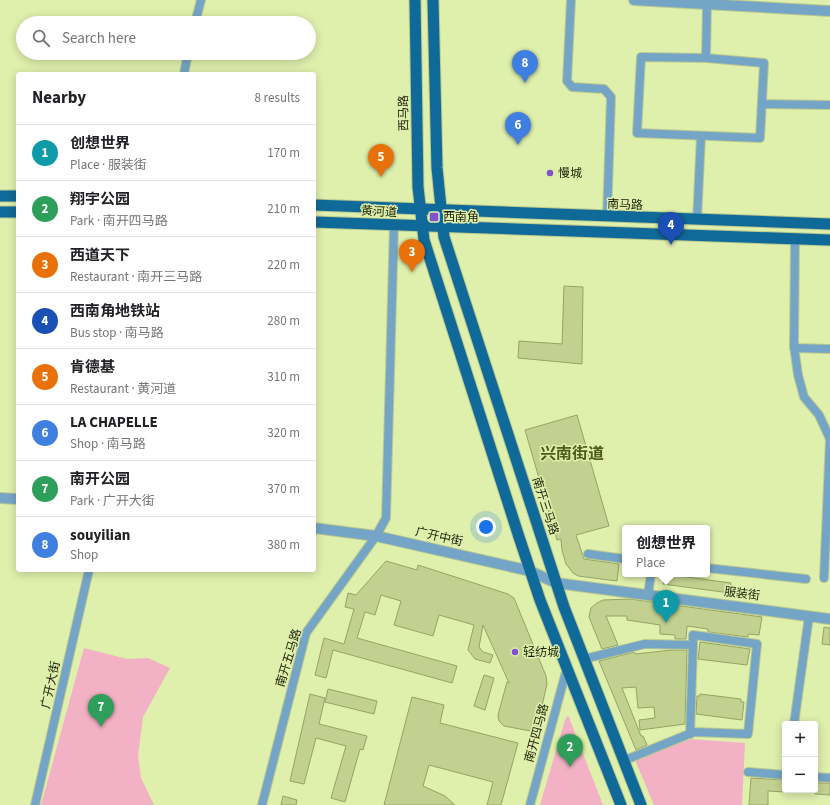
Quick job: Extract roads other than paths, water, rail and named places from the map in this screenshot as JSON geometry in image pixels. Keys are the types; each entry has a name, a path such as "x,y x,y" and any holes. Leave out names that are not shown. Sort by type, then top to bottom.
{"main road":[{"name":"西马路","path":"415,0 420,209 422,226"},
{"path":"433,0 440,209"},
{"path":"0,196 16,196"},
{"name":"黄河道","path":"316,205 420,209"},
{"name":"南马路","path":"420,209 830,224"},
{"name":"南开三马路","path":"440,209 442,227 452,265 556,583 641,805"},
{"path":"0,212 16,212"},
{"name":"黄河道","path":"316,222 442,227"},
{"path":"422,226 430,260 530,571 621,805"},
{"path":"442,227 830,240"}],"street":[{"path":"197,16 201,0"},
{"path":"571,0 567,81 572,87 604,90 611,97 607,217"},
{"path":"634,0 830,11"},
{"path":"755,0 830,4"},
{"path":"706,58 707,4"},
{"path":"641,57 706,58 764,63 762,104 760,138 637,133 641,57"},
{"path":"184,72 187,60"},
{"path":"762,104 830,105"},
{"path":"697,220 701,136"},
{"name":"南开五马路","path":"262,805 306,633 376,536 386,518 394,225"},
{"path":"795,239 794,348 798,375 804,397 819,415 830,439 824,578"},
{"path":"794,348 830,349"},
{"path":"0,498 16,499"},
{"name":"广开中街","path":"316,528 376,536 530,571 556,583"},
{"path":"588,554 622,559"},
{"path":"710,568 806,580"},
{"name":"广开大街","path":"35,805 89,572"},
{"path":"648,595 651,577"},
{"name":"服装街","path":"556,583 830,619"},
{"path":"794,721 809,616"},
{"path":"623,761 690,734 694,732 748,734 757,644 693,635 690,734"},
{"path":"584,659 645,644 693,644"},
{"name":"南开四马路","path":"530,805 567,668"},
{"path":"748,772 782,775"},
{"path":"818,777 830,778"}],"place":[{"name":"souyilian","path":"525,83"},
{"name":"LA CHAPELLE","path":"518,145"},
{"name":"慢城","path":"550,173"},
{"name":"肯德基","path":"381,177"},
{"name":"西南角","path":"434,217"},
{"name":"西南角地铁站","path":"671,245"},
{"name":"西道天下","path":"412,272"},
{"name":"创想世界","path":"666,623"},
{"name":"轻纺城","path":"515,652"},
{"name":"南开公园","path":"101,727"},
{"name":"翔宇公园","path":"570,767"}],"district":[{"name":"兴南街道","path":"572,454"}]}
